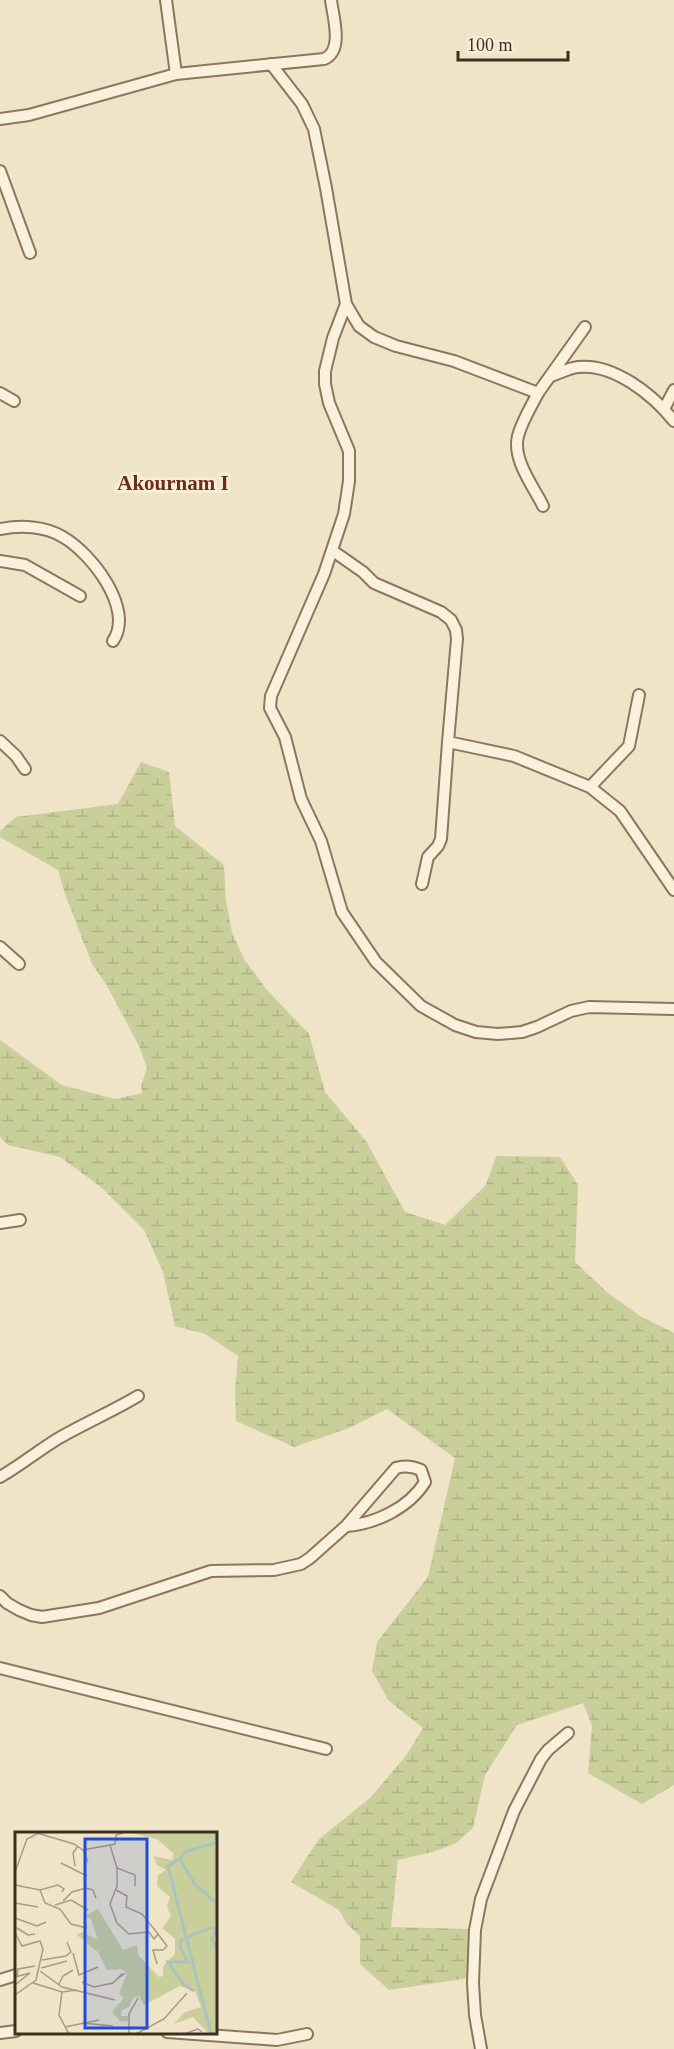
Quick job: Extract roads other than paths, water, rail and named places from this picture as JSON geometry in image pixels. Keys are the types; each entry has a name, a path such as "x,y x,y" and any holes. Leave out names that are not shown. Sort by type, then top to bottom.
{"street":[{"path":"166,0 176,74"},
{"path":"0,119 29,115 176,74 324,59 333,55 336,46 331,0"},
{"path":"272,64 302,104 314,129 346,304 359,326 374,338 464,365 538,393"},
{"path":"0,171 30,253"},
{"path":"346,304 333,338 325,371 329,403 349,451 349,481 344,514 333,551 271,696 270,708 285,737 301,799 321,841 342,912 376,962 421,1006 455,1025 476,1032 498,1034 522,1032 537,1028 571,1011 589,1007 674,1009"},
{"path":"543,507 521,464 517,446 518,437 538,393 585,327"},
{"path":"551,376 576,367 611,370 664,409 674,421"},
{"path":"664,409 674,390"},
{"path":"0,393 14,401"},
{"path":"0,529 27,527 44,529 62,536 86,554 104,576 116,605 120,624 113,641"},
{"path":"333,551 363,572 374,583 441,612 451,620 456,630 441,839 428,857 422,884"},
{"path":"0,561 26,565 80,596"},
{"path":"590,787 629,746 639,695"},
{"path":"0,741 16,756 25,770"},
{"path":"448,742 514,756 590,787 620,811 674,890"},
{"path":"0,947 19,964"},
{"path":"0,1223 20,1220"},
{"path":"0,1477 62,1437 103,1417 138,1396"},
{"path":"0,1596 19,1610 42,1617 99,1608 211,1570 274,1570 301,1564 346,1526 396,1468 404,1466 421,1470 425,1482 415,1496 375,1520 361,1525 346,1526"},
{"path":"0,1668 326,1749"},
{"path":"481,2049 475,2015 474,1983 475,1930 481,1899 514,1812 541,1759 568,1733"},
{"path":"0,1980 15,1975"},
{"path":"0,2033 15,2031"},
{"path":"194,2034 277,2040 307,2034"}],"district":[{"name":"Akournam I","path":"173,483"}]}
